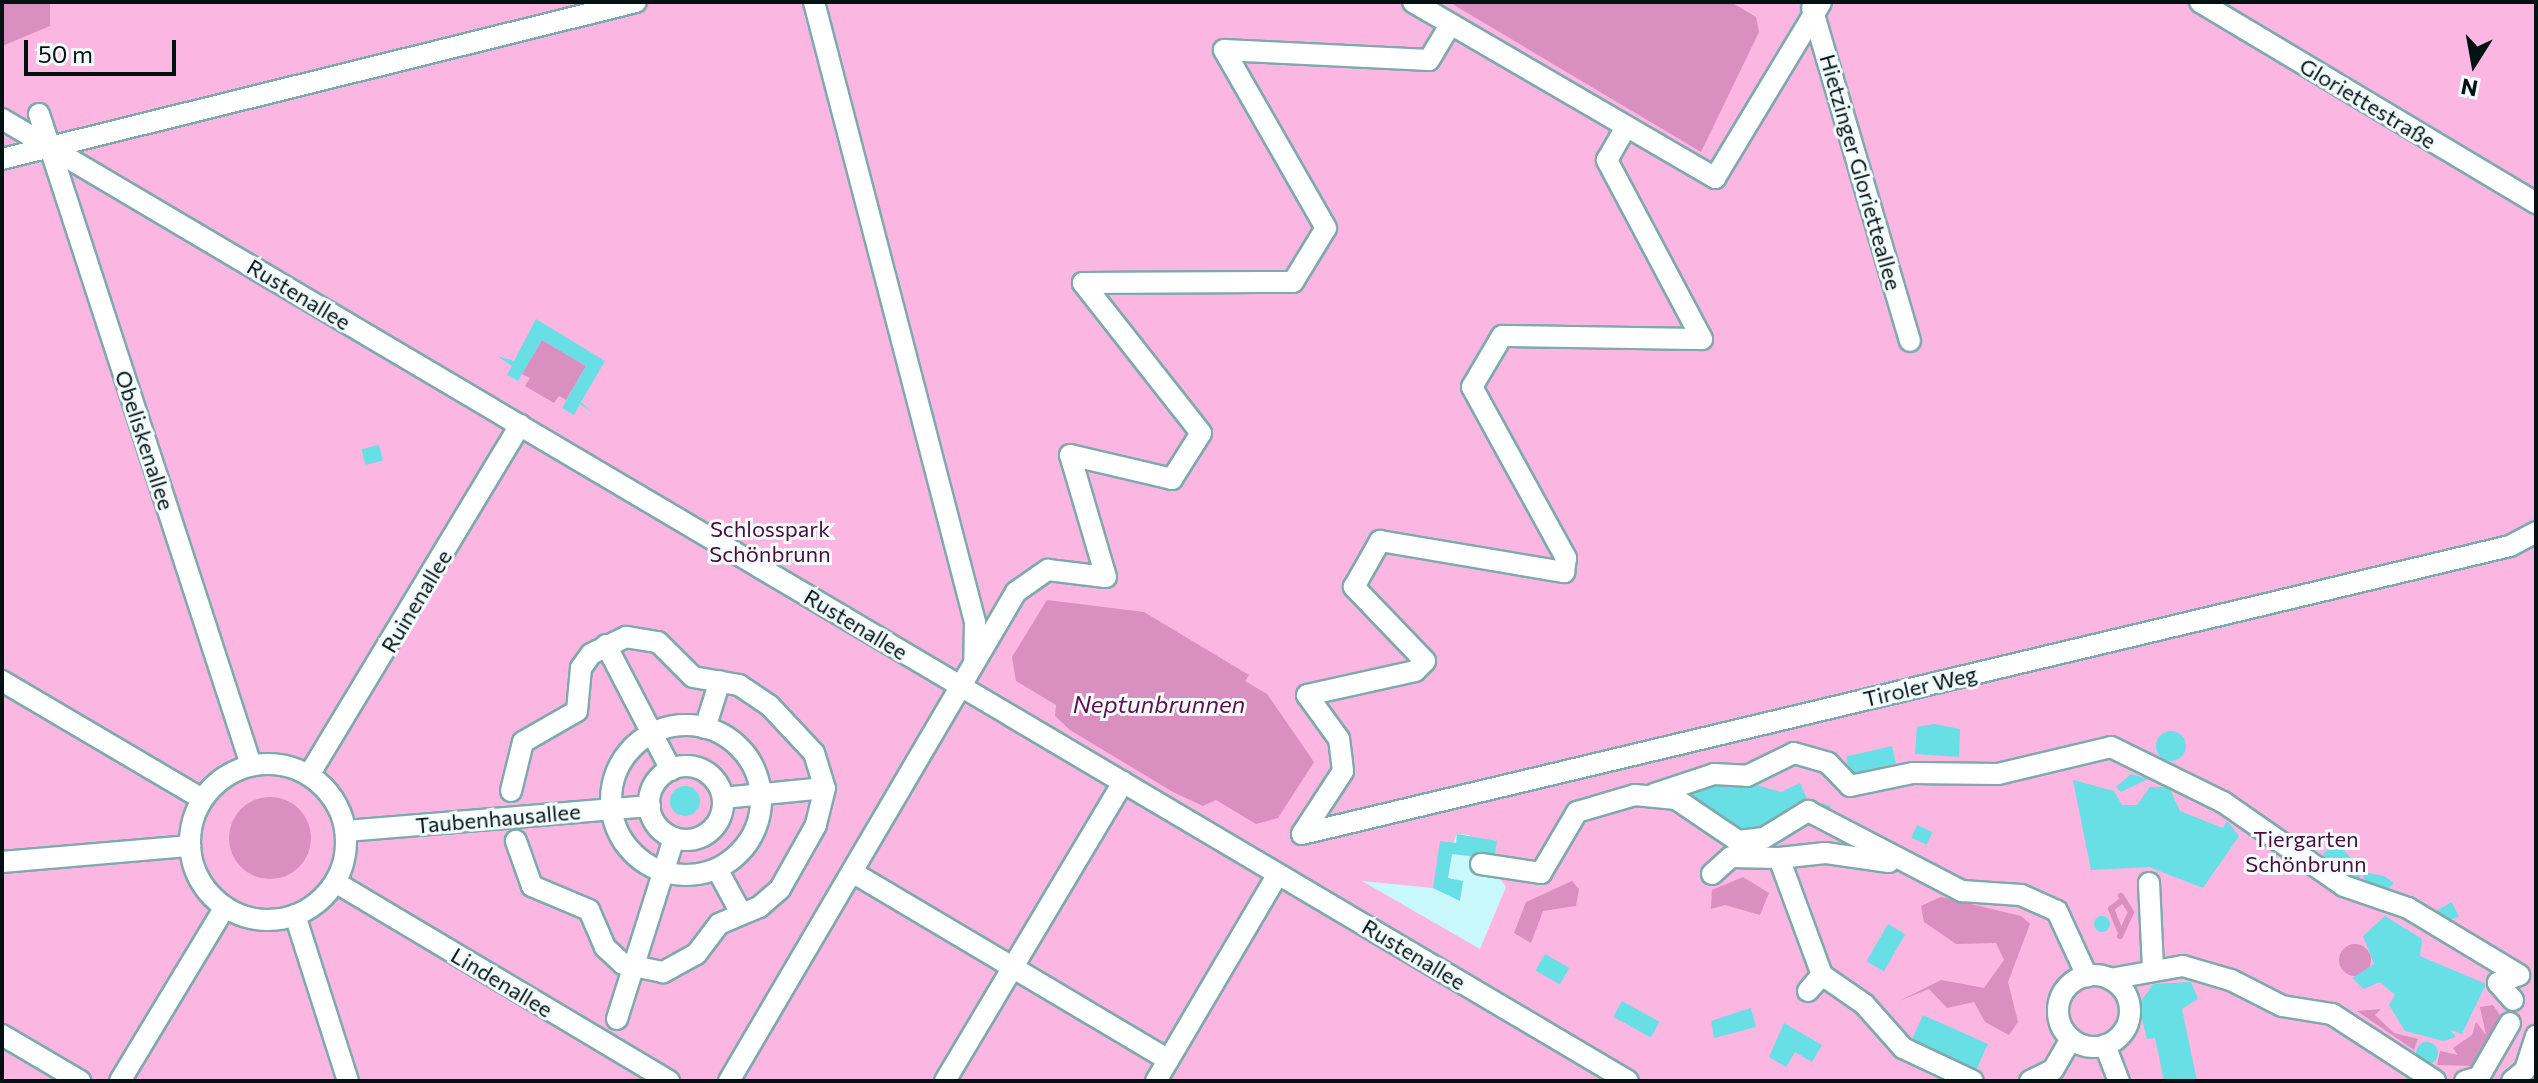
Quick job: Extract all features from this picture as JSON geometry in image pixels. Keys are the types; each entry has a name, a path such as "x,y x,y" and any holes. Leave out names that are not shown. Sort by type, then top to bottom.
{"street":[{"path":"2,159 636,2"},
{"path":"814,2 975,622 974,665"},
{"path":"1413,2 1624,130 1715,178 1815,6"},
{"name":"Gloriettestraße","path":"2200,2 2536,203"},
{"name":"Hietzinger Glorietteallee","path":"1815,6 1910,341"},
{"path":"729,1081 1016,592 1048,570 1106,577 1070,455 1172,479 1201,433 1083,283 1293,282 1326,228 1224,50 1429,60 1450,25"},
{"name":"Obeliskenallee","path":"39,114 251,765"},
{"name":"Rustenallee","path":"2,119 1628,1081"},
{"name":"Tiroler Weg","path":"1624,130 1607,160 1702,339 1502,336 1472,387 1566,558 1564,572 1380,541 1354,587 1425,661 1415,671 1307,695 1339,739 1343,771 1302,834 2510,546 2536,532"},
{"name":"Ruinenallee","path":"309,775 520,425"},
{"path":"511,791 523,742 577,711 581,668 606,645 626,637 658,642 693,677 720,681 770,706 814,753 825,788 816,825 780,889 719,924 678,968 636,971 605,947 589,910 532,886 516,841"},
{"path":"606,645 671,770"},
{"path":"2,681 202,799"},
{"path":"705,728 720,681"},
{"path":"705,728 743,752 761,794 747,844 717,869 665,872 624,843 611,808 618,768 652,733 705,728"},
{"path":"1481,864 1541,873 1577,812 1654,794 1714,774 1747,776 1794,753 1828,763 1850,786 1913,773 2028,769 2111,747 2223,802 2344,886 2408,908 2519,975 2498,983 2513,1000"},
{"path":"251,765 309,775 338,807 346,831 335,882 295,915 264,920 225,907 200,880 190,846 202,799 219,780 251,765"},
{"path":"671,770 705,771 723,798 710,832 674,838 660,829 650,806 655,783 671,770"},
{"path":"945,1081 1123,782"},
{"path":"723,798 825,788"},
{"path":"1654,794 1676,799 1738,841 1764,838 1795,814 1815,812 1900,863 1962,891 2021,895 2057,911 2087,976"},
{"name":"Taubenhausallee","path":"346,831 650,806"},
{"path":"617,1019 636,971 674,838"},
{"path":"2,862 190,846"},
{"path":"1712,874 1731,857 1779,858 1825,853 1900,863"},
{"path":"1779,858 1822,975 1856,996 1903,1048 1973,1081"},
{"path":"717,869 741,913"},
{"path":"852,872 1168,1060"},
{"path":"1156,1081 1278,874"},
{"name":"Lindenallee","path":"335,882 669,1081"},
{"path":"2149,883 2153,969"},
{"path":"120,1081 225,907"},
{"path":"295,915 348,1081"},
{"path":"2030,1081 2059,1064 2071,1039 2058,1008 2067,987 2087,976 2110,979 2183,966 2282,1006 2332,1014 2435,1081"},
{"path":"1808,991 1822,975"},
{"path":"2071,1039 2105,1045 2124,1031 2130,1008 2110,979"},
{"path":"2465,1081 2479,1077 2510,1023"},
{"path":"2,1035 80,1081"},
{"path":"2523,1077 2536,1036"},
{"path":"2105,1045 2119,1081"}],"green space":[{"name":"Schlosspark Schönbrunn","path":"2,2 2536,2 2536,1081 2,1081","holes":["1457,834 1469,835 1506,887 1480,949 1362,881 1433,888"]}],"water":[{"path":"2,2 50,2 50,26 2,46"},
{"path":"1449,2 1731,2 1756,17 1759,32 1701,152"},
{"path":"542,340 586,366 566,400 559,396 554,403 525,386 530,378 522,374"},
{"name":"Neptunbrunnen","path":"1047,600 1144,612 1249,675 1245,681 1267,694 1314,762 1278,818 1256,824 1216,800 1203,806 1173,792 1070,730 1055,716 1056,705 1016,681 1012,657"},
{"path":"270,797 286,800 299,809 308,822 311,838 308,854 299,867 286,876 270,879 254,876 241,867 232,854 229,838 232,822 241,809 254,800"},
{"path":"1743,877 1769,893 1760,915 1725,905 1711,909 1712,890"},
{"path":"1572,881 1579,889 1576,906 1543,911 1531,943 1514,933 1526,902"},
{"path":"1941,897 2021,916 2030,924 2008,982 2018,1022 2009,1035 1985,1022 1974,1002 1947,1008 1929,989 1899,1001 1941,980 1984,988 2004,960 1996,943 1956,944 1924,922 1921,906"},
{"path":"2355,944 2366,949 2371,960 2366,971 2355,976 2344,971 2339,960 2344,949"},
{"path":"2493,1005 2503,1019 2475,1066 2437,1065 2440,1051 2458,1055 2453,1048 2472,1035 2476,1022 2486,1035 2480,1007"},
{"path":"2381,1009 2375,1015 2394,1033 2418,1039 2414,1050 2357,1011"}],"building":[{"path":"536,319 605,361 581,402 593,413 580,404 574,415 562,408 586,366 542,340 518,381 507,375 512,366 497,356 514,361"},
{"path":"379,445 383,461 365,465 362,449"},
{"path":"1934,724 1960,729 1959,757 1915,754 1917,727"},
{"path":"2171,731 2181,736 2186,746 2181,756 2171,761 2161,756 2156,746 2161,736"},
{"path":"1892,746 1896,764 1850,774 1846,757"},
{"path":"2131,774 2148,779 2121,792 2116,787"},
{"path":"1733,778 1781,792 1800,783 1807,799 1831,806 1821,820 1749,845 1672,790"},
{"path":"2073,780 2114,791 2122,805 2137,805 2150,787 2169,787 2180,811 2223,828 2227,821 2239,836 2203,888 2149,867 2091,870"},
{"path":"685,786 696,790 700,801 696,812 685,816 674,812 670,801 674,790"},
{"path":"1917,825 1933,832 1927,845 1911,838"},
{"path":"1457,834 1497,841 1494,859 1452,854 1448,878 1463,881 1460,901 1433,888 1440,841 1456,843"},
{"path":"2343,849 2363,872 2358,880 2321,858 2327,850"},
{"path":"2363,872 2384,876 2394,883 2386,891 2365,882"},
{"path":"2452,902 2459,917 2441,922 2436,911"},
{"path":"2102,916 2108,918 2108,930 2102,932 2096,930 2094,924 2096,918"},
{"path":"2385,916 2422,939 2420,956 2486,984 2462,1034 2450,1030 2456,1037 2443,1041 2405,1031 2389,1005 2395,995 2380,982 2364,989 2352,978 2374,964 2363,936"},
{"path":"1888,924 1905,934 1884,971 1866,961"},
{"path":"1545,954 1569,968 1560,984 1536,970"},
{"path":"2191,982 2198,999 2182,1009 2197,1081 2164,1081 2155,1038 2147,1039 2142,1019 2132,1019 2130,1002 2141,1001 2153,984"},
{"path":"1622,1001 1660,1022 1651,1038 1613,1017"},
{"path":"1751,1008 1756,1027 1714,1038 1711,1021"},
{"path":"1923,1015 1988,1044 1975,1073 1910,1044"},
{"path":"1784,1023 1822,1045 1812,1062 1795,1052 1786,1067 1769,1057"},
{"path":"2427,1042 2435,1045 2438,1053 2435,1061 2427,1064 2419,1061 2416,1053 2419,1045"}],"waterway":[{"path":"2120,936 2131,912 2121,896"},
{"path":"2120,931 2111,909 2121,901"}],"park label":[{"name":"Tiergarten Schönbrunn","path":"2306,850"}]}
